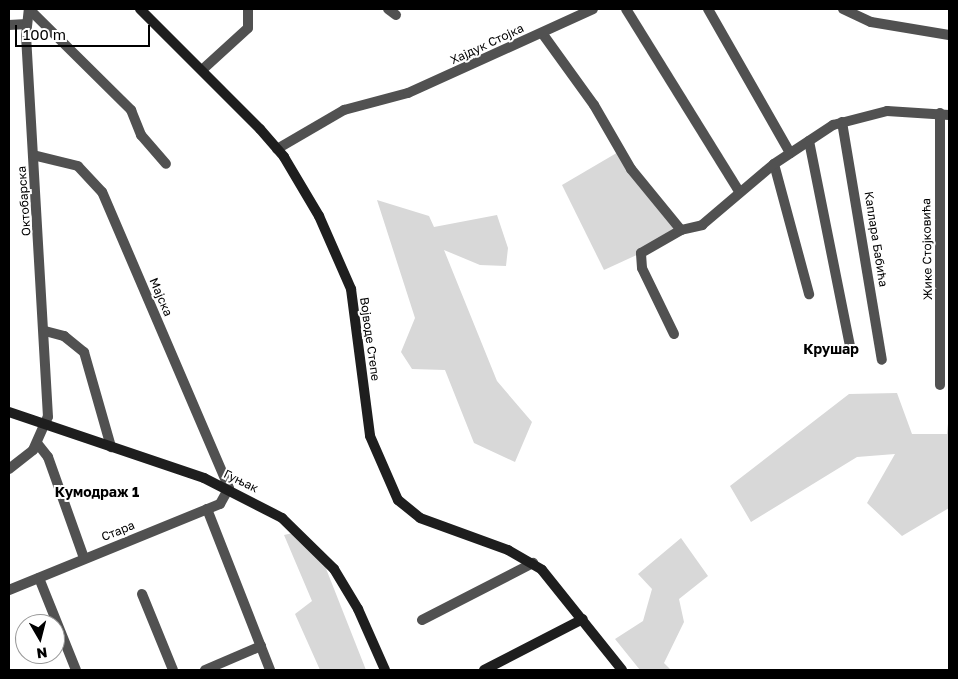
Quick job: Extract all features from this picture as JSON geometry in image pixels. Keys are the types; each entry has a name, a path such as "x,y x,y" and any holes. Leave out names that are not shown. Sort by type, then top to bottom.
{"street":[{"name":"Октобарска","path":"29,9 27,24 33,154 45,331 45,426"},
{"path":"29,9 131,110 141,135 166,164"},
{"path":"202,70 248,28 248,9"},
{"path":"388,9 396,15"},
{"path":"542,33 592,9"},
{"path":"626,9 739,192"},
{"path":"708,9 790,153"},
{"path":"843,9 871,22 949,35"},
{"name":"Војводе Степе","path":"143,10 277,149 319,216 346,276 358,324 370,436 390,487 420,518 533,563 550,577 622,670"},
{"path":"9,24 27,24"},
{"name":"Хајдук Стојка","path":"277,149 339,112 408,93 542,33 594,105 631,169 681,230"},
{"path":"674,334 639,256 681,230 702,224 774,164 842,122 887,111 944,114"},
{"name":"Жике Стојковића","path":"940,385 944,114"},
{"name":"Каплара Бабића","path":"842,122 882,360"},
{"path":"809,141 851,351"},
{"name":"Мајска","path":"33,154 78,166 102,192 229,488"},
{"path":"774,164 809,294"},
{"path":"45,331 64,336 84,352 111,447"},
{"name":"Гуњак","path":"9,412 229,488 282,518 320,553 352,596 385,670"},
{"path":"9,468 37,444 45,426"},
{"path":"37,444 48,457 84,558"},
{"name":"Стара","path":"9,590 207,509 224,500 229,488"},
{"path":"207,509 270,670"},
{"path":"422,620 533,563"},
{"path":"39,578 76,670"},
{"path":"142,594 173,670"},
{"path":"484,670 583,619"},
{"path":"205,670 261,646"}],"shaded area":[{"path":"620,151 676,228 641,253 604,270 562,185"},
{"path":"377,200 429,216 434,227 497,215 508,248 506,266 480,265 444,250 497,381 532,422 515,462 474,443 445,370 412,369 401,352 415,318"},
{"path":"897,393 912,434 947,434 949,413 949,508 902,536 867,503 895,454 857,457 751,522 730,486 849,394"},
{"path":"293,533 325,566 366,670 320,670 295,614 312,601 284,535"},
{"path":"681,538 708,576 679,599 684,622 664,663 671,670 640,670 615,639 643,621 652,589 638,574"}],"district":[{"name":"Крушар","path":"831,349"},
{"name":"Кумодраж 1","path":"97,492"}]}
